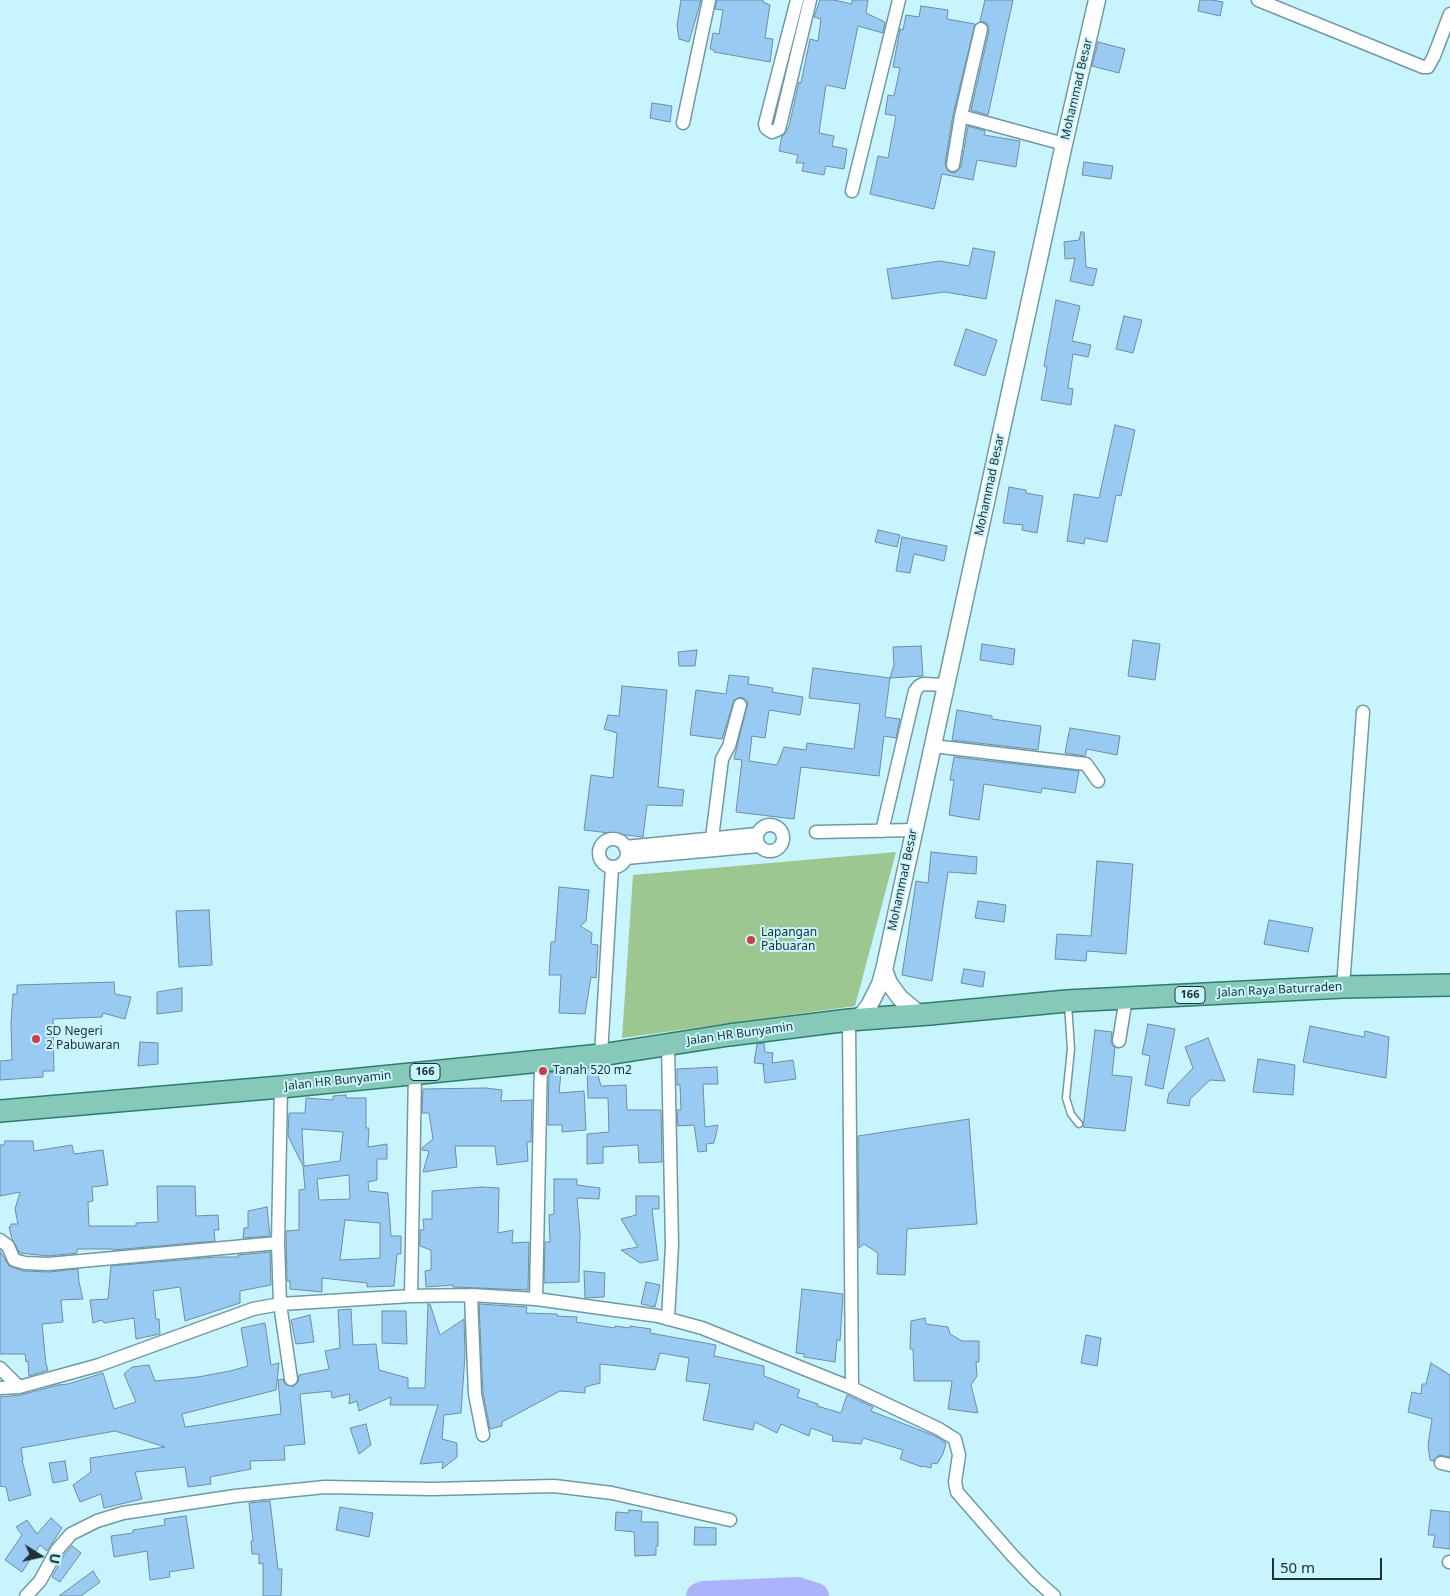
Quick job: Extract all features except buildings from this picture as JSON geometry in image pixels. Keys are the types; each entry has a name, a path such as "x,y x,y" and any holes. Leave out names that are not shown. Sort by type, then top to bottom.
{"main road":[{"name":"Jalan Raya Baturraden","path":"849,1020 1067,1001 1343,987 1450,985"},
{"name":"Jalan HR Bunyamin","path":"0,1111 281,1087 601,1055 849,1020"}],"street":[{"path":"683,123 709,0"},
{"path":"797,0 765,124 766,128 772,132 779,129 810,0"},
{"path":"852,191 899,0"},
{"name":"Mohammad Besar","path":"884,970 1097,0"},
{"path":"1258,0 1422,67 1428,67 1434,56 1450,14"},
{"path":"953,166 961,116 982,29"},
{"path":"961,116 1064,144"},
{"path":"882,831 915,691 918,686 923,684 946,685"},
{"path":"712,838 722,759 730,746 740,705"},
{"path":"1343,987 1363,712"},
{"path":"933,746 1086,764 1098,781"},
{"path":"816,832 914,830"},
{"path":"712,838 758,840 626,852 712,838"},
{"path":"610,839 620,841 626,852 621,864 612,867 602,862 599,856 601,846 610,839"},
{"path":"601,1055 612,867"},
{"name":"Jalan Raya Baturraden","path":"884,970 889,983 904,1003 918,1013 930,1014"},
{"name":"Jalan HR Bunyamin","path":"849,1020 862,1015 869,1006 884,970"},
{"path":"1119,1041 1126,998"},
{"path":"849,1020 852,1388"},
{"path":"668,1045 672,1245 668,1319"},
{"path":"536,1299 541,1061"},
{"path":"410,1296 415,1073"},
{"path":"281,1087 278,1243 280,1304 291,1379"},
{"path":"0,1240 8,1246 14,1260 25,1263 48,1264 278,1243"},
{"path":"0,1388 19,1387 98,1365 253,1309 280,1304 471,1294 536,1299 658,1316 702,1328 852,1388 939,1429 955,1439 959,1455 955,1482 957,1492 1029,1573 1054,1596"},
{"path":"471,1294 475,1394 483,1435"},
{"path":"0,1368 19,1387"},
{"path":"26,1596 40,1581 57,1550 71,1534 97,1521 123,1513 235,1496 325,1487 431,1489 554,1486 612,1493 730,1520"}],"lane":[{"path":"1067,1001 1071,1050 1066,1098 1071,1114 1079,1124"}],"green space":[{"name":"Lapangan Pabuaran","path":"896,852 855,1006 622,1038 633,875"}],"waterway":[{"path":"699,1596 703,1594 797,1590 816,1596"}],"place":[{"name":"Lapangan Pabuaran","path":"751,940"},
{"name":"SD Negeri 2 Pabuwaran","path":"36,1039"},
{"name":"Tanah 520 m2","path":"543,1071"}]}
